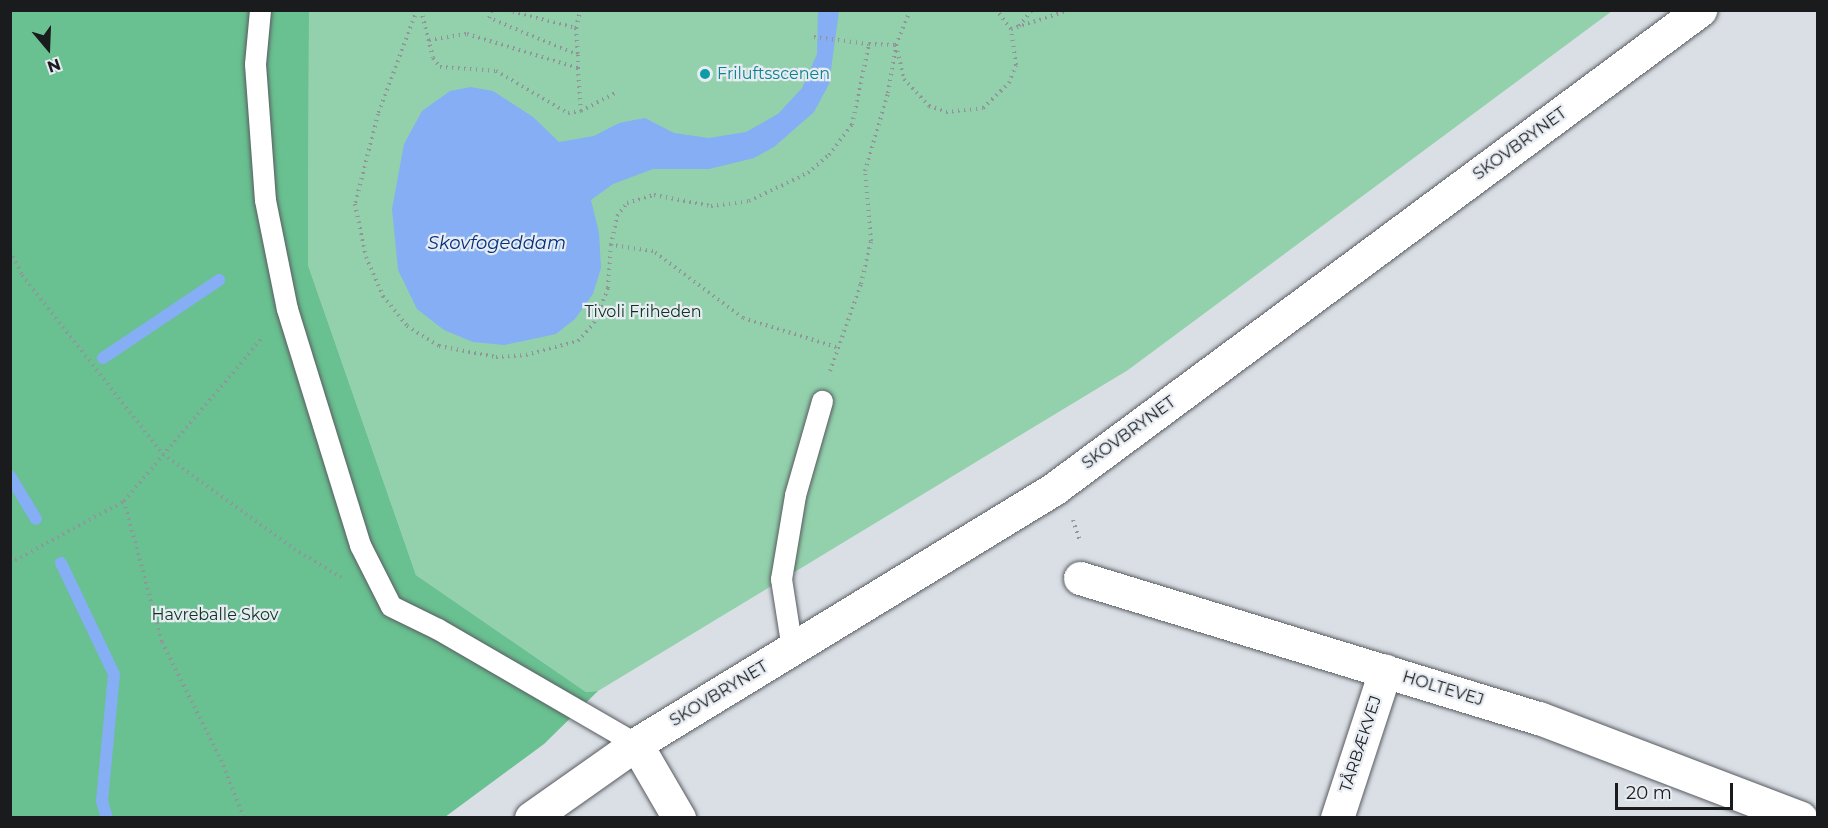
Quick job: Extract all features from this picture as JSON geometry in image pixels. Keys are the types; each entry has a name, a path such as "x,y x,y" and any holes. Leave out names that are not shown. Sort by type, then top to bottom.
{"street":[{"name":"SKOVBRYNET","path":"531,818 636,744 1055,488 1700,10"},
{"name":"HOLTEVEJ","path":"1080,578 1539,718 1801,818"},
{"name":"TÅRBÆKVEJ","path":"1337,818 1385,671"},
{"path":"636,744 679,818"}],"lane":[{"path":"260,10 255,64 265,200 287,309 360,545 391,606 438,628 636,744"},
{"path":"792,649 781,579 795,495 822,401"}],"path":[{"path":"419,10 440,67 495,71 555,109 581,111 617,92"},
{"path":"419,10 378,114 355,204 366,257 383,296 407,326 439,346 496,357 526,355 578,341 594,323 608,288 611,245 617,216 627,203 654,195 711,206 749,201 808,172 829,155 852,124 869,44"},
{"path":"492,10 489,18 578,55"},
{"path":"507,10 576,28"},
{"path":"580,10 576,28 581,111"},
{"path":"822,401 836,347 861,284 871,241 866,171 888,93 896,45 910,10"},
{"path":"896,45 904,80 914,95 929,106 965,113 983,108 1010,83 1016,56 1011,29 996,10"},
{"path":"1018,27 1032,10"},
{"path":"1011,29 1070,10"},
{"path":"429,40 466,34 578,68"},
{"path":"816,37 896,45"},
{"path":"611,245 653,251 744,318 836,347"},
{"path":"10,251 22,274 163,454 294,549 391,606"},
{"path":"10,563 124,501 287,309"},
{"path":"1055,488 1080,533 1080,578"},
{"path":"124,501 162,642 221,760 244,818"}],"green space":[{"name":"Havreballe Skov","path":"11,11 309,11 308,265 416,575 586,692 598,691 544,744 445,817 12,817"},
{"name":"Tivoli Friheden","path":"309,11 1612,11 1128,370 598,691 586,692 416,575 308,265"},
{"path":"11,525 14,529 11,656"}],"water":[{"name":"Skovfogeddam","path":"818,11 839,11 829,84 814,112 774,147 754,158 709,169 653,169 613,184 591,200 599,233 601,268 593,294 575,319 556,334 504,345 473,342 444,330 417,309 398,270 392,209 404,144 422,111 450,91 471,87 493,91 533,117 559,142 594,136 619,123 645,118 674,133 709,138 746,132 778,114 802,88 817,54"}],"waterway":[{"path":"103,358 219,280"},
{"path":"10,476 36,519"},
{"path":"61,563 114,674 102,801 107,818"}],"place":[{"name":"Friluftsscenen","path":"705,74"}]}
